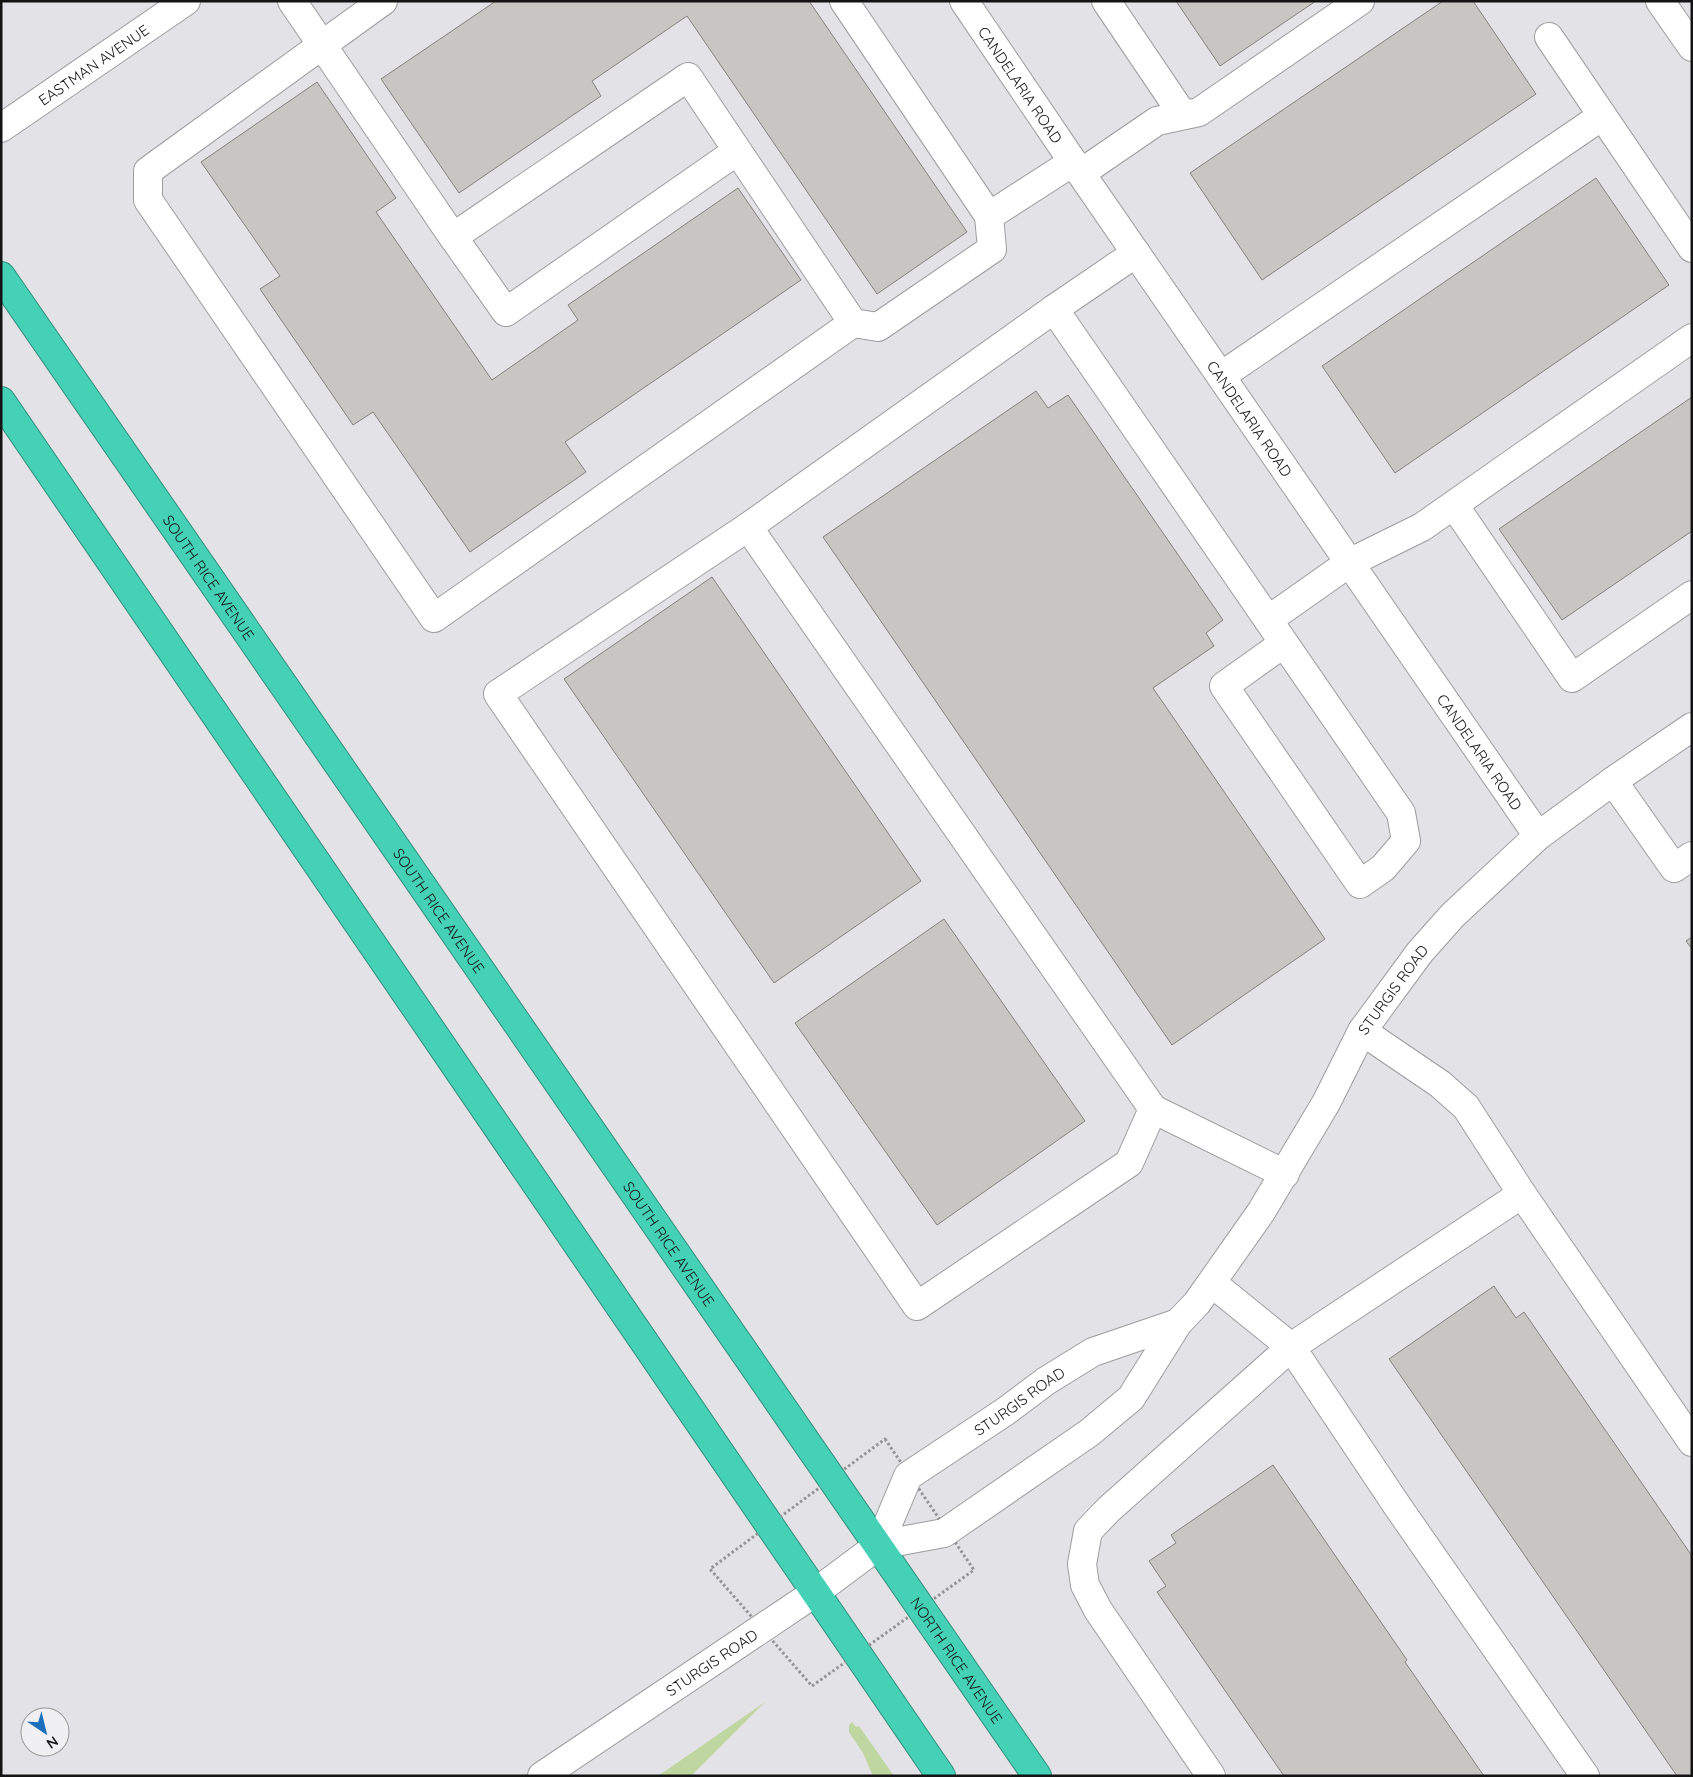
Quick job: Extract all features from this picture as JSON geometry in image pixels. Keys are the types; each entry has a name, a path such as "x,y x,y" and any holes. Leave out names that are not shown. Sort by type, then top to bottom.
{"highway":[{"name":"SOUTH RICE AVENUE","path":"1,276 879,1545"},
{"path":"1,401 941,1776"},
{"name":"NORTH RICE AVENUE","path":"879,1545 1037,1776"}],"street":[{"name":"EASTMAN AVENUE","path":"1,128 186,1"},
{"path":"292,1 506,312 738,150"},
{"path":"383,1 148,171 148,200 434,618 853,323 878,327 992,249 988,216 844,1"},
{"name":"CANDELARIA ROAD","path":"964,1 1538,836"},
{"path":"1106,1 1183,115"},
{"path":"988,216 1157,122 1199,112 1360,1"},
{"path":"1660,1 1692,47"},
{"path":"1549,38 1692,248"},
{"path":"454,237 688,77 853,323"},
{"path":"1157,122 1166,90"},
{"path":"1221,376 1602,116"},
{"path":"1136,253 748,527 498,694 917,1306 1129,1163 1153,1109"},
{"path":"1054,310 1284,643 1401,813 1406,841 1383,868 1360,884 1224,686 1284,643"},
{"path":"1268,620 1349,563 1422,527 1692,338"},
{"path":"1454,505 1572,678 1692,595"},
{"path":"748,527 1153,1109 1285,1174"},
{"name":"STURGIS ROAD","path":"542,1776 816,1592 879,1545 944,1533 1089,1433 1130,1398 1178,1323 1197,1304 1256,1220 1326,1103 1362,1032 1420,952 1453,915 1538,836 1692,728"},
{"path":"1614,781 1674,868 1692,856"},
{"path":"1362,1032 1440,1084 1466,1107 1522,1194 1692,1442"},
{"path":"1211,1776 1098,1610 1085,1585 1082,1564 1088,1530 1291,1347 1522,1194"},
{"path":"1212,1283 1291,1347 1398,1507 1585,1776"},
{"name":"STURGIS ROAD","path":"879,1545 908,1476 1006,1411 1046,1381 1093,1352 1178,1323"}],"green space":[{"path":"765,1702 691,1776 658,1776"},
{"path":"852,1722 856,1727 859,1726 894,1776 873,1776 863,1753 849,1732 849,1725"}],"building":[{"path":"496,1 809,1 967,232 877,294 687,16 592,81 601,96 459,193 381,79"},
{"path":"1176,1 1316,1 1220,66"},
{"path":"1443,1 1473,1 1536,94 1262,280 1190,173"},
{"path":"317,82 396,198 376,212 492,380 578,320 568,305 738,188 801,280 565,442 586,472 470,552 373,412 353,425 260,289 280,276 201,162"},
{"path":"1596,178 1669,285 1395,473 1322,366"},
{"path":"1036,391 1048,408 1068,395 1223,620 1206,633 1214,646 1153,688 1325,939 1172,1045 823,537"},
{"path":"1692,397 1692,531 1562,620 1499,529"},
{"path":"712,577 921,881 774,983 564,679"},
{"path":"944,919 1085,1121 937,1225 795,1023"},
{"path":"1692,937 1692,949 1686,941"},
{"path":"1494,1286 1516,1318 1524,1312 1692,1556 1692,1776 1677,1776 1389,1359"},
{"path":"1273,1465 1484,1776 1284,1776 1157,1592 1166,1586 1149,1561 1176,1543 1171,1535"}]}
